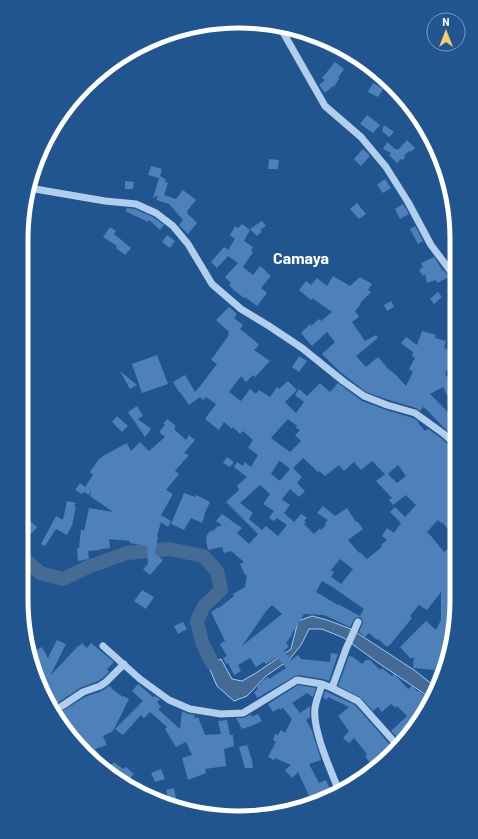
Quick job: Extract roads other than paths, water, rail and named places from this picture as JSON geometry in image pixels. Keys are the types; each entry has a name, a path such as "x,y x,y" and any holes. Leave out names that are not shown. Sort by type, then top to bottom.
{"street":[{"path":"283,33 325,106 361,137 386,167 408,202 431,245 450,270"},
{"path":"34,189 105,201 136,204 156,212 173,226 188,244 212,284 241,309 302,348 364,396 387,405 415,413 450,440"},
{"path":"332,688 346,649 357,625"},
{"path":"104,646 140,679 169,700 190,709 221,714 243,713 296,680 322,684 358,701 395,742"},
{"path":"62,706 84,692 106,682 124,664"},
{"path":"322,684 315,707 316,725 336,787"}],"water":[{"path":"312,616 351,629 414,670 432,684 427,696 344,638 322,629 309,629 301,645 289,660 266,676 247,696 234,701 217,686 208,665 221,659 232,679 242,681 291,649 298,621"}],"waterway":[{"path":"28,562 40,573 63,579 88,567 127,553 169,549 203,556 217,571 221,590 204,606 197,621 202,642 212,663"}],"district":[{"name":"Camaya","path":"301,257"}]}
